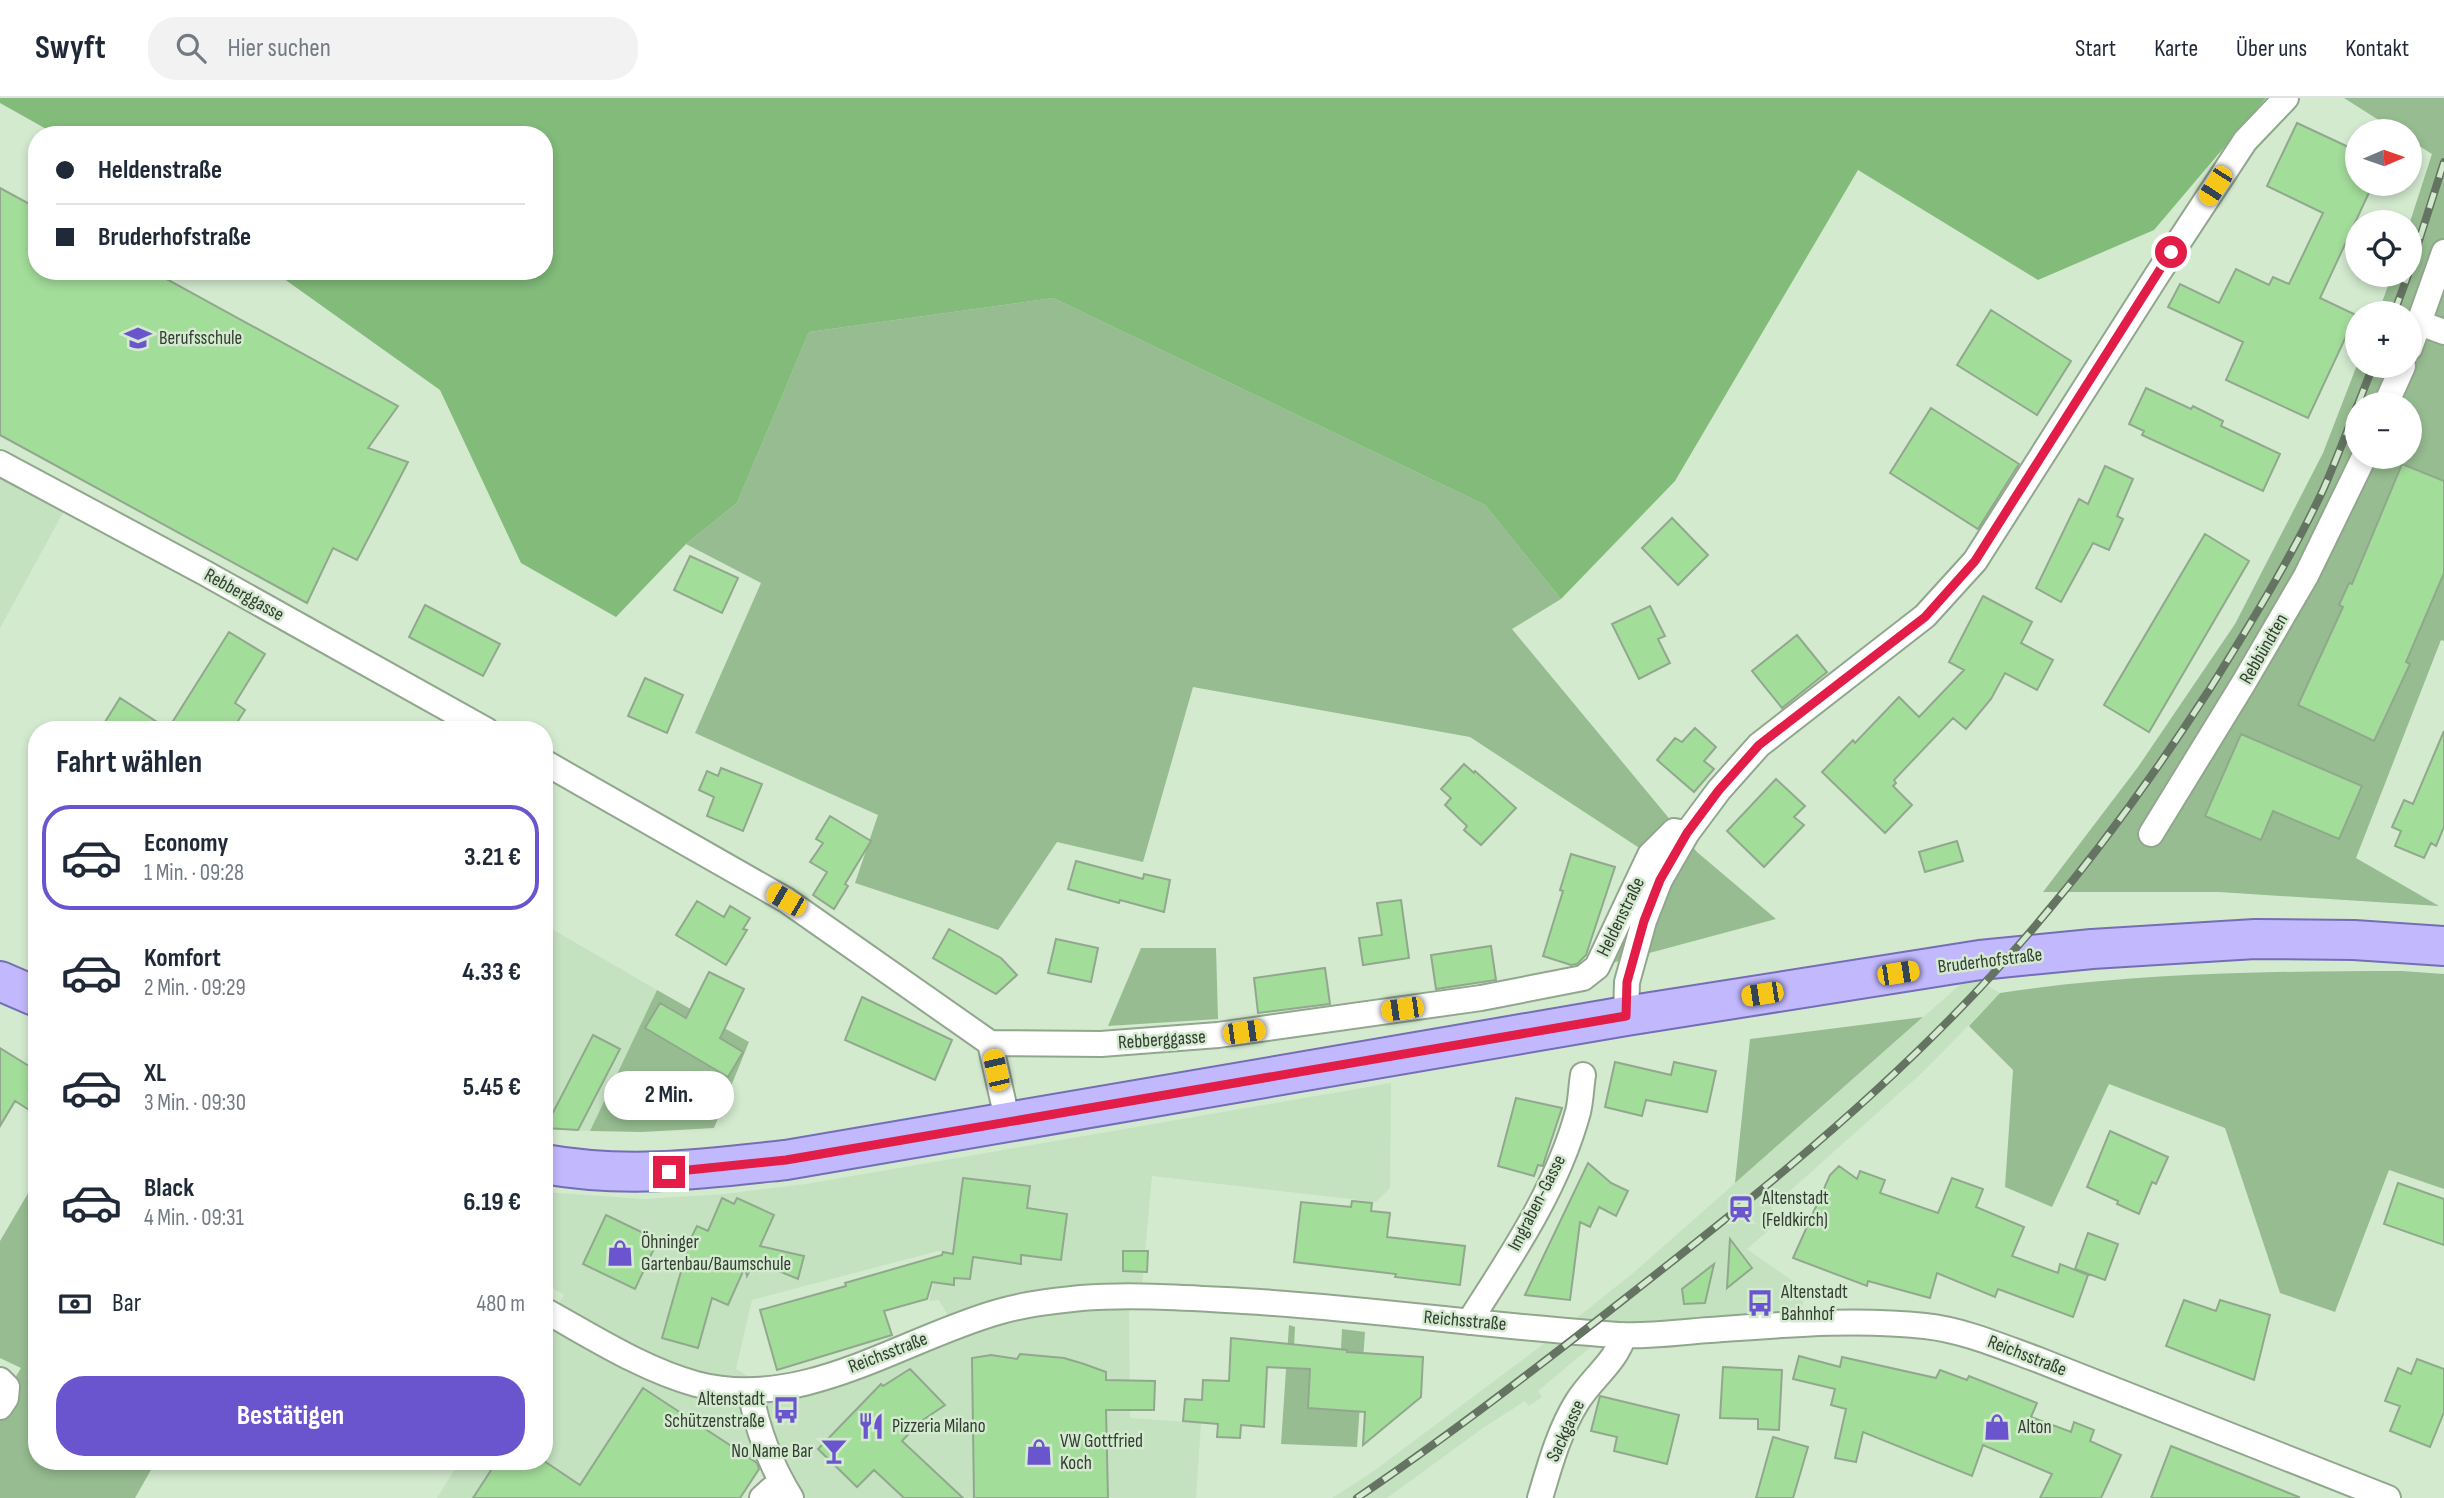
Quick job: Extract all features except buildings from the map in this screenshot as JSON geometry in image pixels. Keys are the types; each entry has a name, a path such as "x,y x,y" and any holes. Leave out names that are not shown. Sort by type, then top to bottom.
{"main road":[{"name":"Bruderhofstraße","path":"553,1166 583,1171 650,1173 786,1160 1626,1016 1980,960 2080,950 2255,939 2354,940 2444,946"},
{"path":"0,981 28,993"}],"street":[{"name":"Heldenstraße","path":"1626,1016 1627,982 1644,921 1660,880 1687,833 1719,790 1759,745 1925,617 1975,561 2149,286 2245,141 2286,98"},
{"path":"2422,317 2444,253"},
{"path":"2422,324 2444,332"},
{"name":"Rebberggasse","path":"0,463 205,573 470,721"},
{"name":"Rebbündten","path":"2151,834 2306,576 2358,469"},
{"path":"553,767 786,900 990,1043 1008,1123"},
{"name":"Heldenstraße","path":"1583,978 1597,967 1650,855 1674,831 1687,833"},
{"name":"Rebberggasse","path":"990,1043 1101,1044 1218,1035 1481,998 1583,978"},
{"name":"Imgraben-Gasse","path":"1469,1322 1526,1231 1560,1163 1578,1110 1583,1074"},
{"name":"Reichsstraße","path":"553,1315 660,1371 707,1386 750,1391 803,1383 996,1312 1059,1300 1141,1297 1308,1305 1625,1335 1856,1322 1929,1326 1977,1337 2036,1359 2388,1498"},
{"name":"Sackgasse","path":"1540,1498 1571,1412 1620,1348 1625,1335"},
{"path":"750,1391 754,1412 787,1491"},
{"path":"762,1498 772,1489 787,1491"}],"shaded area":[{"path":"2344,98 2444,98 2444,641 2441,640 2356,858 2439,906 2219,892 2043,892 2138,767 2235,624 2323,453 2345,396 2345,469 2422,469 2422,392 2347,392 2352,378 2422,378 2422,301 2382,301 2388,287 2422,287 2422,210 2414,210 2418,196 2422,196 2422,185 2432,154 2422,148 2422,119 2377,119"},
{"path":"1053,298 1485,505 1561,599 1512,629 1697,852 1776,919 1597,967 1650,855 1470,737 1193,687 1143,862 1057,842 998,930 855,883 878,815 695,733 761,583 686,544 737,503 809,332"},
{"path":"0,463 70,500 0,628"},
{"path":"553,930 657,990 590,1131 553,1129"},
{"path":"1141,948 1216,948 1218,1019 1108,1026"},
{"path":"2402,971 2444,974 2444,1189 2389,1170 2335,1312 2280,1293 2225,1128 2109,1084 2052,1207 2005,1187 2013,1070 1969,1026 2000,993 2150,977"},
{"path":"1970,976 2000,993 1924,1071 1771,1208 1780,1220 1747,1249 1807,1291 1796,1325 1606,1334 1538,1391 1542,1397 1529,1406 1525,1401 1483,1428 1387,1498 1332,1498 1371,1473 1545,1343 1632,1274"},
{"path":"657,990 749,1042 714,1128 642,1132 590,1131"},
{"path":"1923,1017 1735,1183 1750,1039"},
{"path":"1391,1083 1390,1188 1376,1202 1152,1176 1141,1297 1129,1298 1130,1418 1201,1423 1196,1498 805,1498 794,1485 692,1421 665,1498 437,1498 454,1470 553,1470 553,1313 564,1295 553,1288 553,1193 645,1199 724,1194 806,1184","holes":["938,1251 942,1252 929,1301 939,1300 959,1335 779,1395 736,1369 752,1300"]},
{"path":"28,1193 28,1470 151,1470 135,1498 0,1498 0,1403 21,1368 0,1358 0,1241"},
{"path":"1289,1325 1295,1327 1293,1368 1310,1369 1308,1408 1342,1411 1347,1350 1341,1349 1342,1329 1365,1332 1357,1447 1281,1444"}],"green space":[{"path":"0,98 2266,98 2154,230 2038,280 1858,170 1675,481 1561,599 1485,505 1053,298 809,332 737,503 686,544 616,617 521,563 440,390 286,280 553,280 553,126 41,126 0,103"}],"railway":[{"path":"2422,231 2444,162"},
{"path":"2398,301 2404,287"},
{"path":"2363,392 2368,378"},
{"path":"1357,1498 1522,1379 1747,1202 1871,1095 1987,981 2089,860 2152,775 2211,687 2298,540 2323,490 2345,436"}],"place":[{"name":"Berufsschule","path":"138,338"},
{"name":"Altenstadt (Feldkirch)","path":"1741,1209"},
{"name":"Öhninger Gartenbau/Baumschule","path":"620,1253"},
{"name":"Altenstadt Bahnhof","path":"1760,1303"},
{"name":"Altenstadt Schützenstraße","path":"786,1410"},
{"name":"Pizzeria Milano","path":"871,1426"},
{"name":"Alton","path":"1997,1427"},
{"name":"No Name Bar","path":"834,1451"},
{"name":"VW Gottfried Koch","path":"1039,1452"}],"route":[{"path":"669,1172 786,1160 1626,1016 1627,982 1644,921 1660,880 1687,833 1719,790 1759,745 1925,617 1975,561 2171,252"}]}
